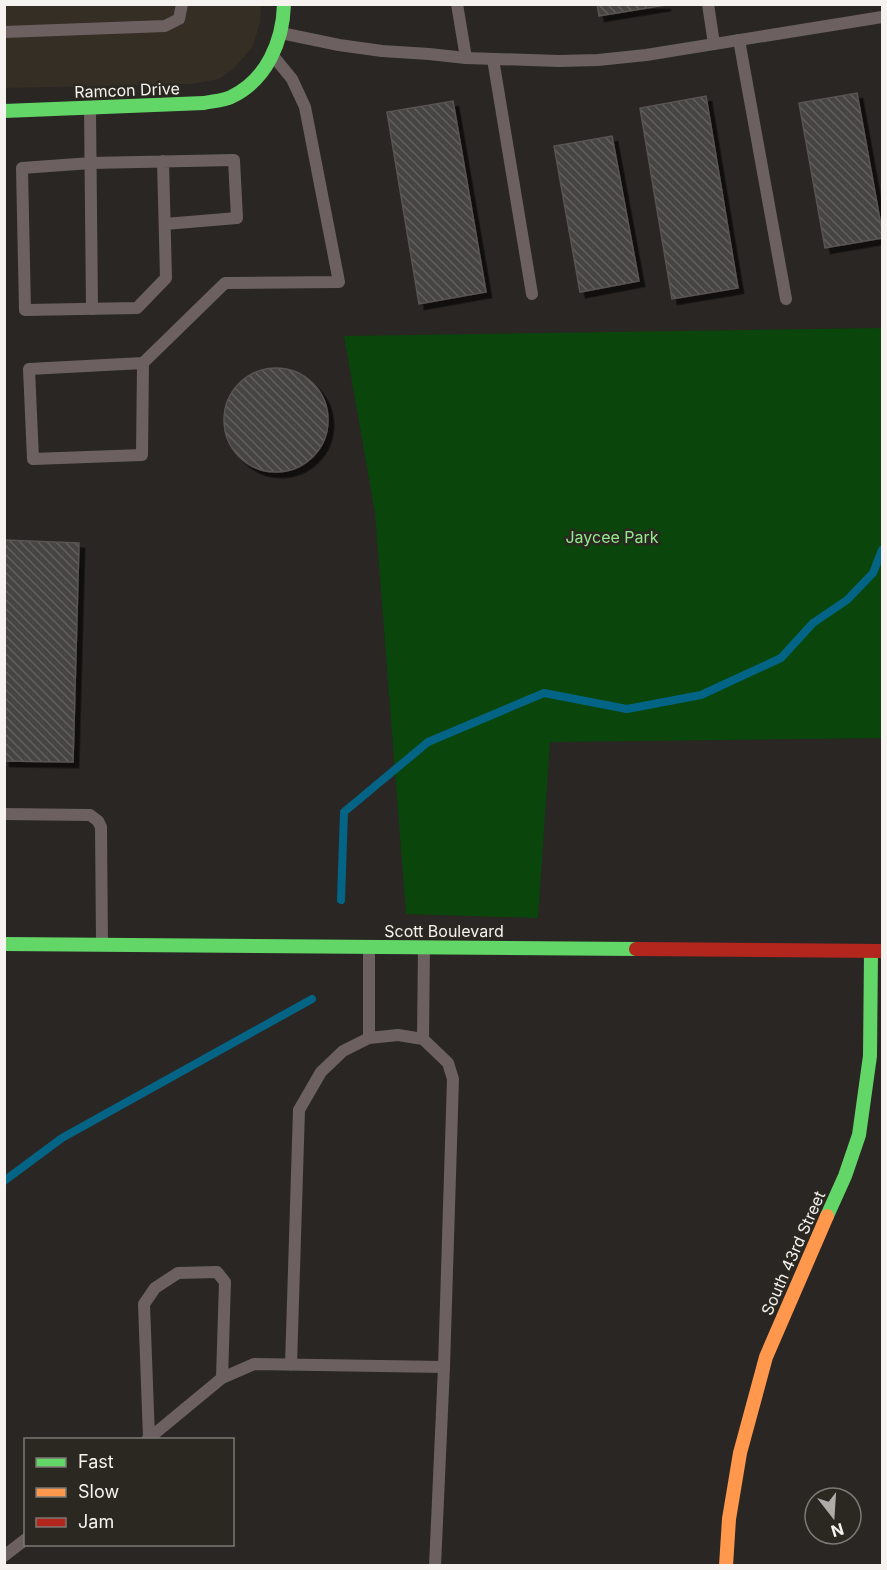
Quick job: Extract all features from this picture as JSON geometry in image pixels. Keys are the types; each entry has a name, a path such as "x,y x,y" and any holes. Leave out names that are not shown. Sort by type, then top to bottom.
{"street":[{"path":"273,56 281,33 284,4"},
{"name":"Ramcon Drive","path":"4,111 204,104 229,98 248,87 273,56"},
{"name":"Scott Boulevard","path":"4,944 877,951"},
{"name":"South 43rd Street","path":"726,1566 729,1519 740,1453 766,1357 845,1176 859,1135 870,1056 877,951"}],"lane":[{"path":"4,32 165,26 179,19 182,4"},
{"path":"457,4 466,58"},
{"path":"708,4 714,44"},
{"path":"281,33 361,48 466,58 598,60 646,55 882,16"},
{"path":"740,40 786,299"},
{"path":"143,363 142,455 33,459 29,369 143,363 225,283 339,282 304,107 292,79 273,56"},
{"path":"493,59 532,294"},
{"path":"90,108 92,309"},
{"path":"163,161 166,278 137,308 25,310 22,168 91,163 163,161 234,160 237,218 165,224"},
{"path":"4,814 90,815 98,820 101,827 102,945"},
{"path":"369,947 369,1038"},
{"path":"423,1039 424,947"},
{"path":"291,1365 299,1110 321,1072 343,1051 369,1038 398,1035 423,1039 448,1063 453,1079 435,1566"},
{"path":"148,1438 144,1304 156,1288 178,1273 217,1272 225,1282 222,1378"},
{"path":"149,1438 222,1378 254,1364 444,1367"},
{"path":"4,1556 24,1541"}],"shaded area":[{"path":"4,5 261,5 260,23 252,48 234,68 219,79 192,84 5,88"}],"green space":[{"name":"Jaycee Park","path":"882,328 882,738 550,742 538,918 406,914 375,513 344,336"}],"building":[{"path":"597,4 665,4 665,5 599,16"},
{"path":"857,93 882,238 825,248 799,103"},
{"path":"706,96 738,288 672,299 640,108"},
{"path":"453,101 486,292 419,304 387,112"},
{"path":"612,136 639,281 580,292 554,146"},
{"path":"276,368 296,372 313,383 324,400 328,420 324,440 313,457 296,468 276,472 256,468 239,457 228,440 224,420 228,400 239,383 256,372"},
{"path":"4,540 79,543 73,762 4,761"}],"waterway":[{"path":"341,900 344,812 428,742 544,693 627,709 701,695 781,658 813,623 847,600 873,573 882,550"},
{"path":"4,1181 62,1138 312,999"}],"traffic: fast":[{"path":"4,111 204,103 228,98 244,90 271,58 280,32 284,4"},
{"path":"4,944 636,949"},
{"path":"827,1216 845,1176 859,1135 870,1056 871,951"}],"traffic: slow":[{"path":"726,1566 729,1519 740,1453 766,1357 827,1216"}],"traffic: jam":[{"path":"636,949 882,951"}]}
